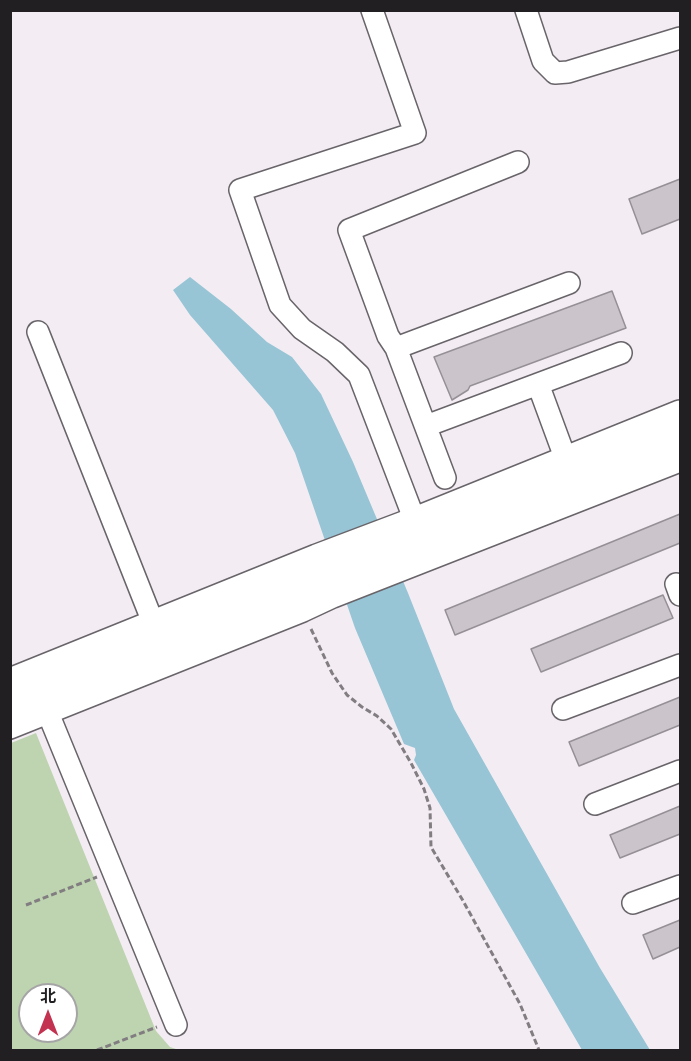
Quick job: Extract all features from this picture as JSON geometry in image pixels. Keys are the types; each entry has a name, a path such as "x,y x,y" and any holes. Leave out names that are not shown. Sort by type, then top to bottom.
{"main road":[{"path":"399,549 415,521 681,414"},
{"path":"10,705 681,436"},
{"path":"10,682 154,625 325,578"}],"street":[{"path":"372,10 415,133 240,190 280,305 302,329 336,352 359,375 415,521"},
{"path":"526,10 543,61 555,73 568,72 681,39"},
{"path":"446,478 396,348 388,336 349,230 518,162"},
{"path":"396,348 569,283"},
{"path":"38,332 154,625"},
{"path":"426,426 621,353"},
{"path":"538,384 566,460"},
{"path":"399,549 681,461"},
{"path":"10,728 303,611 325,578"},
{"path":"563,709 681,665"},
{"path":"48,713 175,1023"},
{"path":"596,804 681,771"},
{"path":"633,903 681,886"}],"path":[{"path":"303,611 327,663 347,695 391,729 411,763 424,789 430,808 431,848 462,898 520,1004 539,1050"},
{"path":"26,905 113,871"},
{"path":"97,1050 175,1023"}],"green space":[{"path":"36,733 156,1031 170,1047 179,1050 11,1050 11,743"}],"water":[{"path":"190,277 231,309 267,342 292,357 321,394 353,462 454,709 600,968 650,1050 582,1050 414,760 415,748 404,744 355,628 295,453 273,410 190,315 173,290"}],"building":[{"path":"680,179 680,219 642,234 629,199"},
{"path":"612,291 626,328 470,386 468,390 452,400 434,357"},
{"path":"680,514 680,543 455,635 445,610"},
{"path":"663,595 673,618 541,672 531,649"},
{"path":"680,697 680,725 579,766 569,742"},
{"path":"680,806 680,834 620,858 610,835"},
{"path":"680,920 680,947 653,959 643,935"}]}
